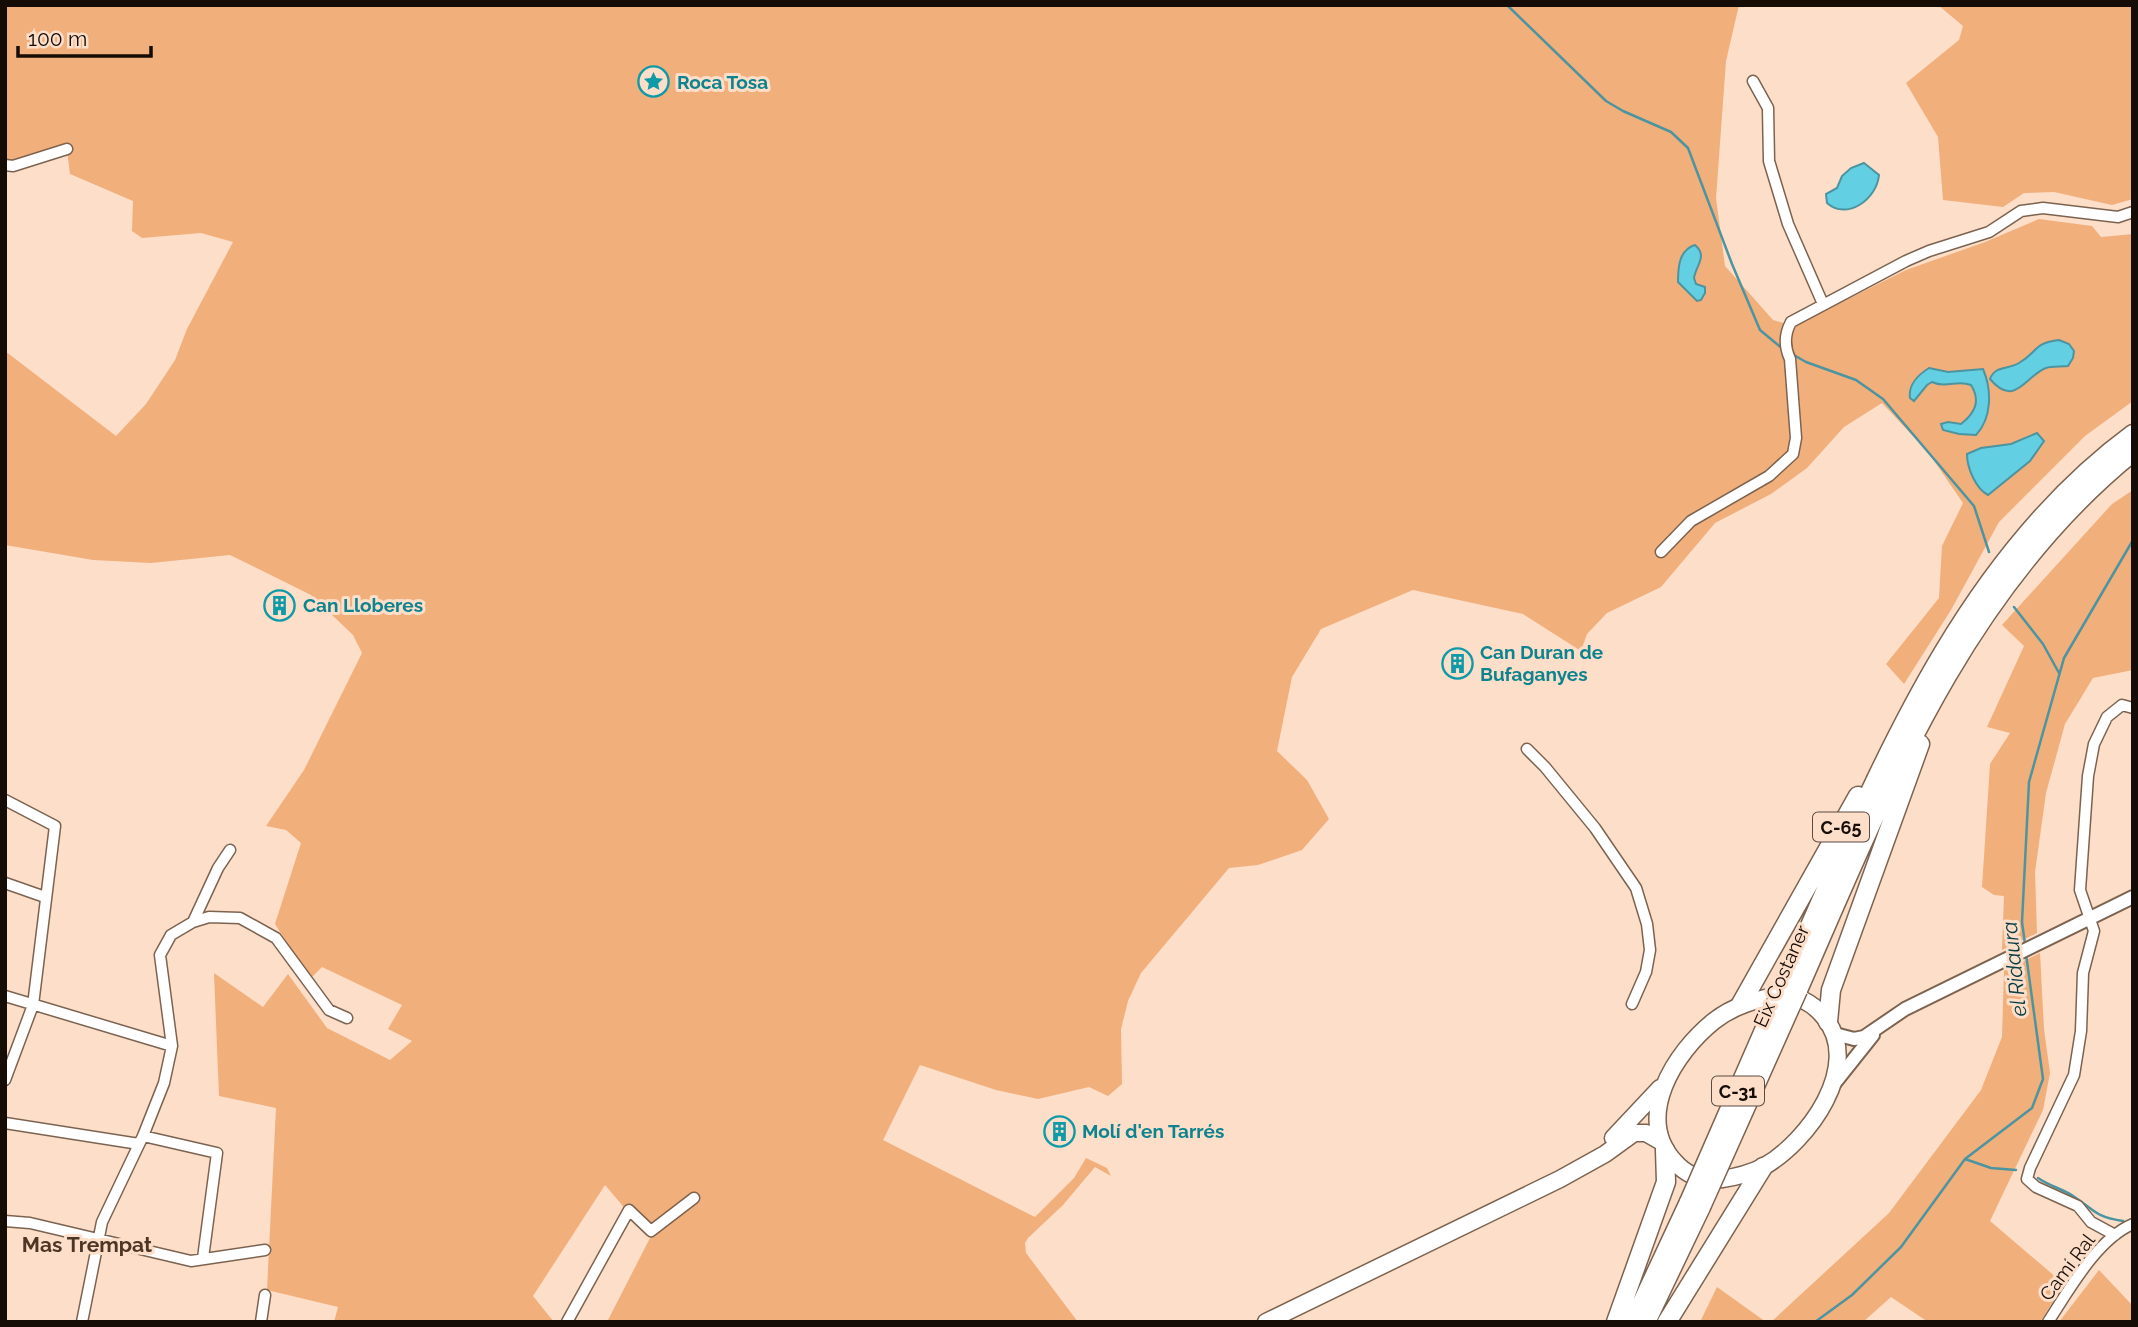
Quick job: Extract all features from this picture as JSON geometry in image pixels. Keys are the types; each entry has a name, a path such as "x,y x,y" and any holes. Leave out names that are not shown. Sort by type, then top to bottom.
{"highway":[{"name":"C-65","path":"1832,1028 1832,990 1953,652 1983,593 2030,531 2083,476 2133,435"},
{"name":"C-65","path":"1741,1004 1915,690 1953,652 2008,580 2069,508 2133,452"},
{"name":"Eix Costaner","path":"1646,1322 1792,985 1953,652"},
{"path":"1616,1322 1666,1182 1663,1146"},
{"path":"1667,1322 1763,1167"},
{"name":"Eix Costaner","path":"1633,1322 1695,1205"}],"main road":[{"name":"C-65","path":"1584,1163 1605,1154 1634,1133 1646,1133 1663,1146 1676,1164 1690,1175 1709,1181 1737,1176 1763,1167 1805,1131 1824,1105 1832,1087 1838,1052 1832,1028 1807,1000 1778,995 1741,1004 1715,1020 1697,1037 1666,1081 1658,1104 1657,1124 1663,1146"},
{"name":"C-65","path":"1266,1322 1560,1179 1584,1163 1624,1128 1666,1081"}],"street":[{"path":"1753,82 1768,108 1769,161 1788,224 1823,304"},
{"path":"5,165 13,166 67,149"},
{"path":"1661,552 1690,521 1769,477 1793,454 1796,438 1786,331 1791,322 1929,251 1989,232 2021,211 2043,208 2118,217 2133,212"},
{"path":"2115,1235 2091,1222 2078,1206 2036,1187 2027,1179 2074,1075 2081,1031 2083,973 2094,931 2080,890 2088,776 2094,744 2107,717 2122,705 2132,708"},
{"path":"1527,749 1595,828 1636,888 1647,924 1650,950 1646,972 1632,1004"},
{"path":"5,800 55,826 33,1004 5,1080"},
{"path":"193,922 218,868 230,850"},
{"path":"5,883 45,897"},
{"path":"1832,1028 1854,1039 1864,1037 1905,1009 2133,897"},
{"path":"82,1322 102,1222 141,1140 164,1083 172,1046 160,955 171,935 193,922 209,917 240,918 275,938 329,1010 347,1018"},
{"path":"5,996 172,1046"},
{"path":"1832,1087 1863,1046 1884,1024"},
{"path":"5,1124 141,1140 218,1153 203,1258"},
{"path":"568,1322 629,1210 651,1231 694,1198"},
{"path":"5,1220 30,1223 191,1261 265,1250"},
{"name":"Camí Ral","path":"2048,1322 2074,1281 2094,1256 2115,1235 2133,1224"},
{"path":"261,1322 265,1295"}],"shaded area":[{"path":"5,5 1739,5 1726,61 1716,198 1725,266 1773,320 1794,326 1906,270 1985,242 2039,219 2092,226 2101,237 2133,234 2133,401 2085,436 1999,522 1951,610 1904,684 1886,664 1939,598 1942,546 1963,503 1928,452 1882,403 1844,427 1807,468 1771,494 1715,523 1661,587 1607,613 1587,634 1581,651 1523,614 1413,590 1321,629 1292,677 1277,751 1307,780 1329,819 1302,850 1258,865 1229,868 1141,973 1128,1001 1121,1029 1122,1084 1108,1096 1089,1087 1038,1099 996,1090 920,1065 883,1140 1035,1217 1074,1178 1086,1158 1107,1168 1111,1176 1095,1167 1063,1205 1025,1243 1026,1253 1078,1322 607,1322 650,1238 605,1185 533,1296 554,1322 334,1322 338,1307 267,1290 276,1108 219,1096 214,973 263,1007 288,974 327,1028 390,1060 412,1041 388,1029 402,1005 322,967 310,979 275,924 301,843 286,830 266,826 304,770 362,653 353,635 311,595 230,555 151,563 93,560 5,545 5,351 116,436 146,404 175,360 187,329 233,242 201,233 142,238 132,231 133,201 70,174 67,150 5,165"},
{"path":"1938,5 2133,5 2133,199 2112,205 2054,192 2024,193 2003,207 1943,200 1938,137 1906,83 1959,40 1963,26"},
{"path":"2133,490 2133,670 2093,678 2065,724 2046,793 2035,872 2037,933 2002,950 2004,896 1994,895 1982,887 1990,764 2010,733 1987,727 2024,646 2002,625 2112,504"},
{"path":"2040,953 2044,1029 2050,1073 2043,1110 1990,1221 2064,1284 2040,1322 1928,1322 1891,1297 1863,1322 1771,1322 1889,1213 1981,1090 2002,1037 2004,971"},
{"path":"2099,1270 2133,1306 2133,1322 2059,1322"},
{"path":"1717,1287 1766,1322 1700,1322"}],"water":[{"path":"1864,163 1879,175 1873,192 1867,199 1860,205 1843,210 1827,203 1826,194 1837,188 1842,176 1851,168"},
{"path":"1695,245 1701,257 1694,278 1696,284 1705,287 1701,300 1697,301 1678,282 1679,265 1683,255"},
{"path":"2059,340 2069,344 2074,351 2068,366 2046,368 2013,391 2006,391 1990,379 1998,370 2019,363 2040,346"},
{"path":"1929,368 1948,372 1983,369 1989,404 1985,420 1976,435 1943,430 1941,424 1961,424 1970,416 1976,401 1971,385 1943,385 1932,382 1914,401 1910,398 1915,380"},
{"path":"2037,433 2044,441 2030,461 1988,495 1984,492 1973,478 1967,454 1981,448 2011,444"}],"waterway":[{"path":"1507,5 1606,101 1671,132 1688,148 1760,330 1783,349"},
{"path":"1792,354 1806,362 1856,380 1883,399 1974,506 1989,552"},
{"name":"el Ridaura","path":"2025,944 2022,922 2029,782 2064,658 2133,540"},
{"path":"2014,607 2043,644 2059,673"},
{"name":"el Ridaura","path":"1815,1322 1852,1295 1901,1247 1965,1159 2032,1108 2043,1079 2026,954"},
{"path":"1965,1159 1991,1168 2016,1170"},
{"path":"2038,1178 2101,1215 2123,1221"}],"place":[{"name":"Roca Tosa","path":"654,82"},
{"name":"Can Lloberes","path":"280,605"},
{"name":"Can Duran de Bufaganyes","path":"1457,663"},
{"name":"Molí d'en Tarrés","path":"1059,1131"}],"district":[{"name":"Mas Trempat","path":"87,1244"}]}
